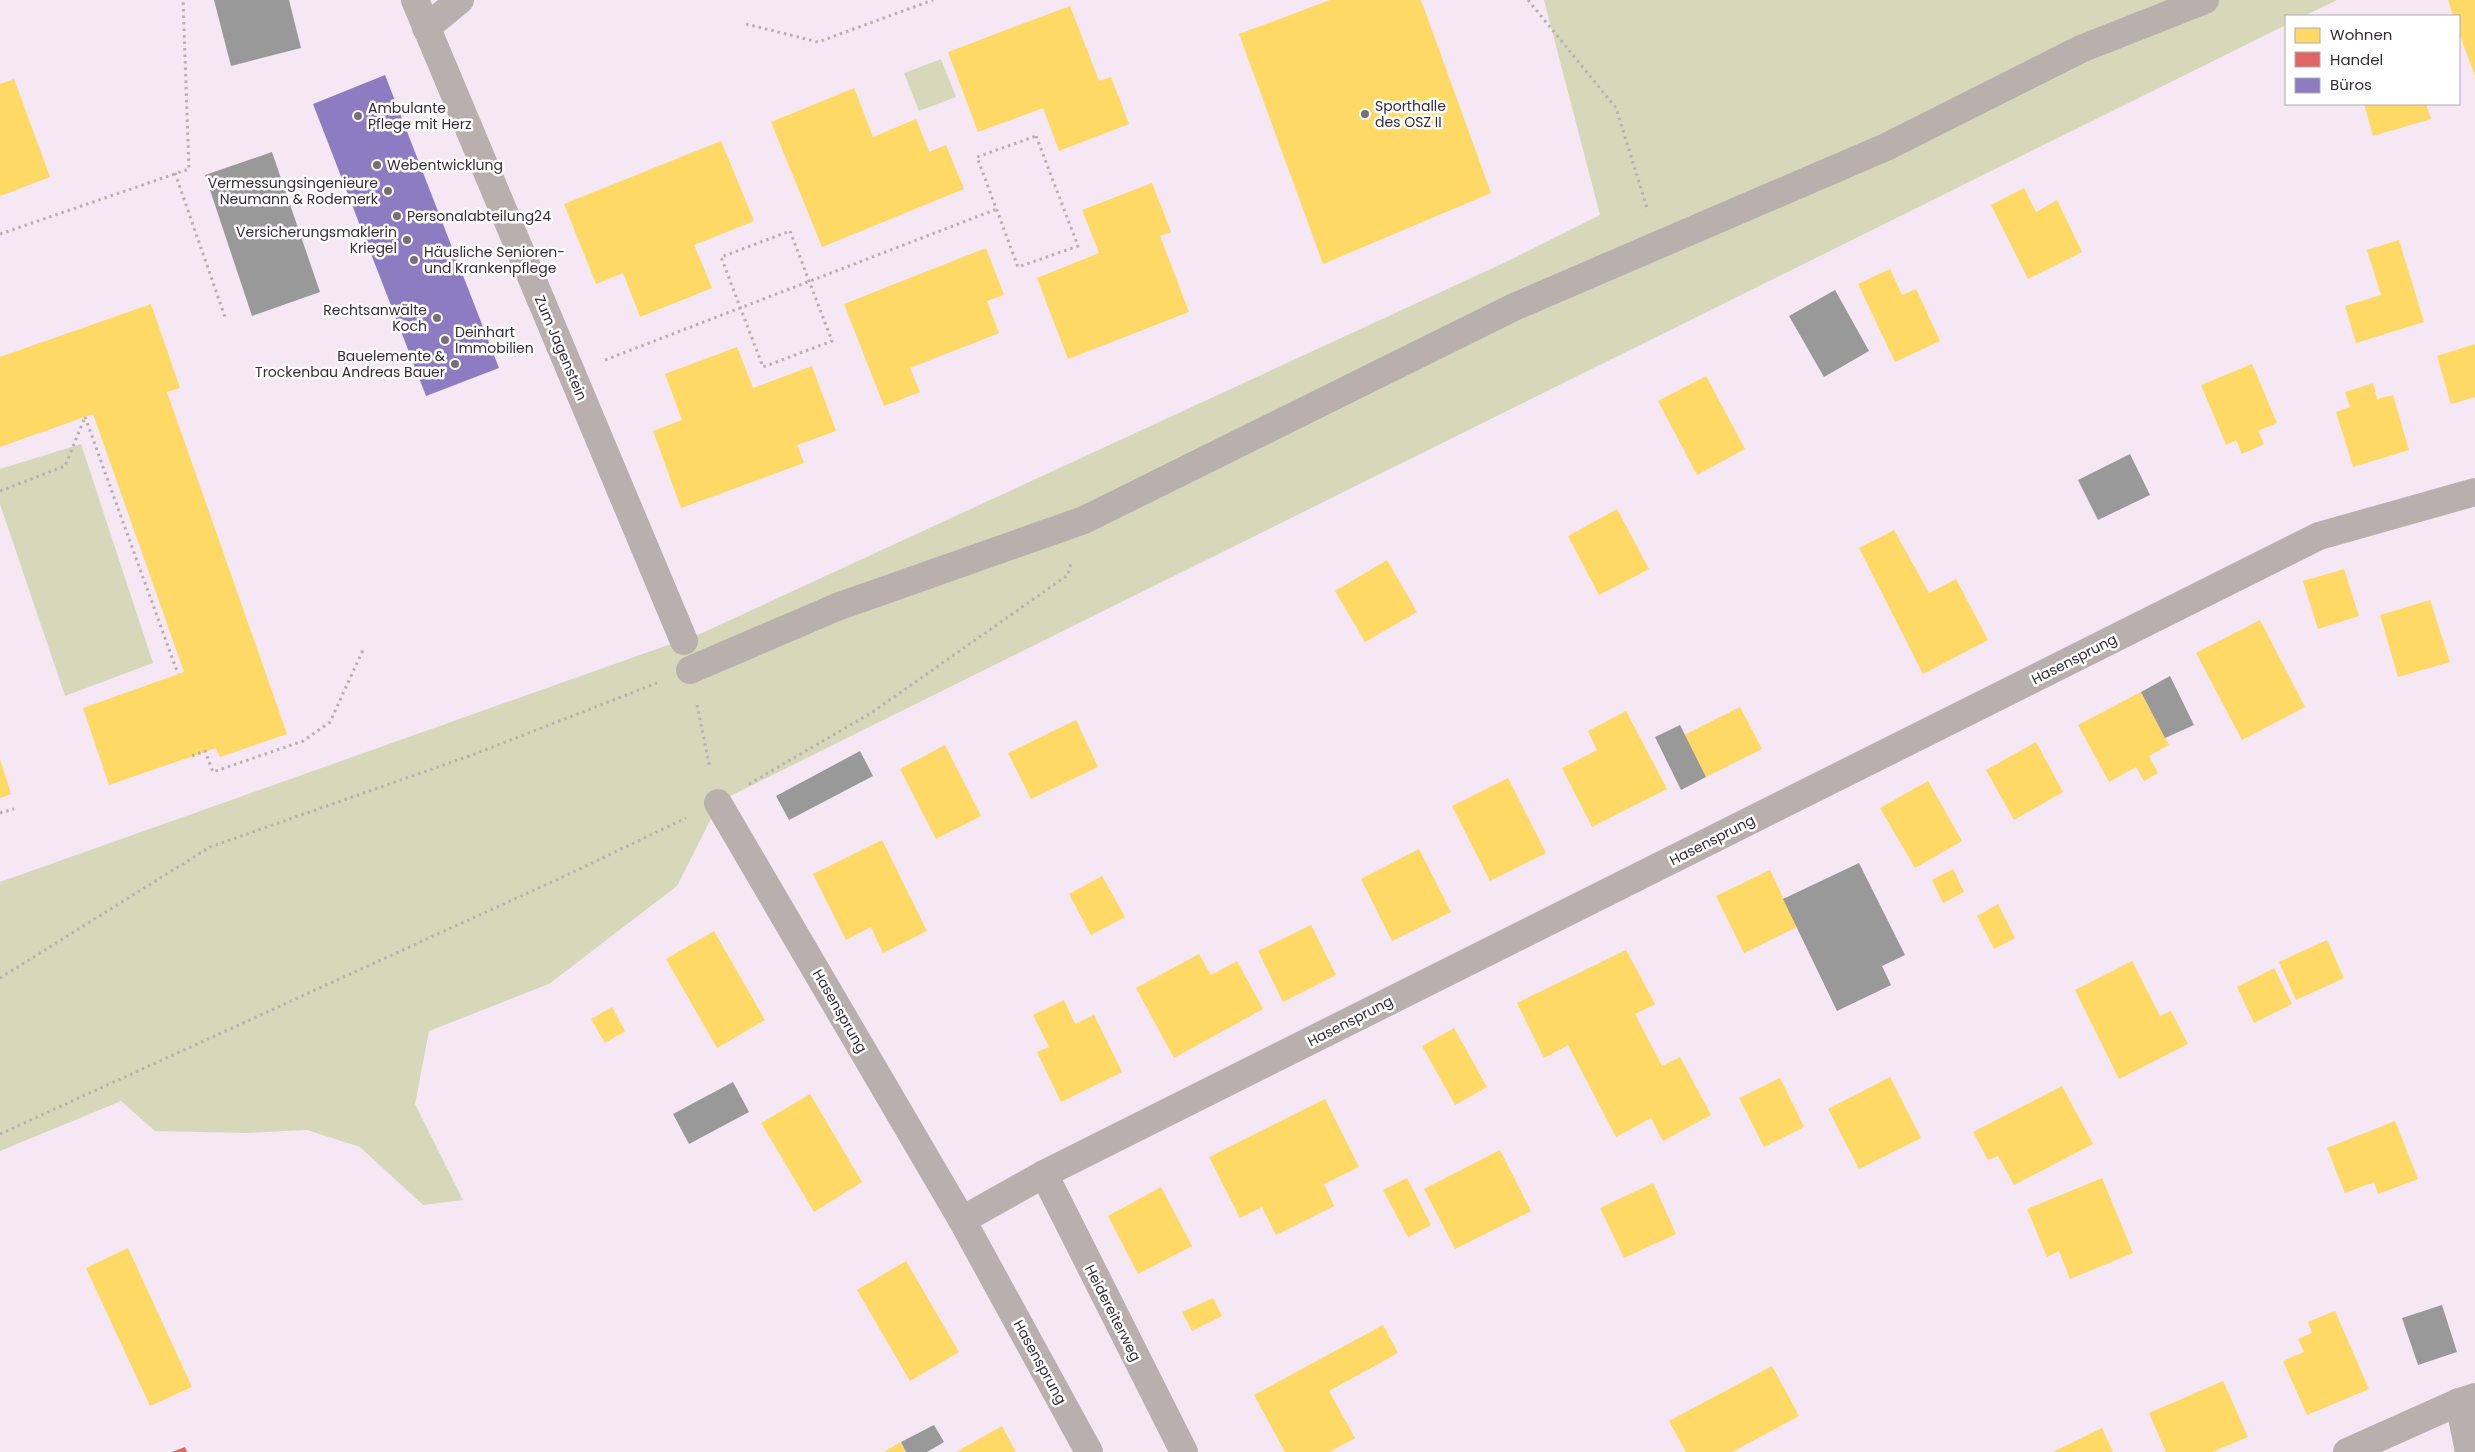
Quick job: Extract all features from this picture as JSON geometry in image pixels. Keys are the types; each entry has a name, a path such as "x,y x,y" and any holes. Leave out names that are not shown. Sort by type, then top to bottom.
{"street":[{"name":"Zum Jagenstein","path":"416,0 426,28 684,641"},
{"path":"426,28 460,0"},
{"path":"690,670 837,607 1084,520 1514,307 1886,147 2081,49 2205,0"},
{"name":"Hasensprung","path":"962,1220 1044,1174 2319,536 2475,492"},
{"name":"Hasensprung","path":"718,803 962,1220 1089,1452"},
{"name":"Heidereiterweg","path":"1044,1174 1178,1449"},
{"path":"2347,1452 2467,1399 2469,1452"}],"path":[{"path":"0,234 189,169 183,0"},
{"path":"746,24 818,42 933,0"},
{"path":"1528,0 1616,108 1658,244"},
{"path":"1036,136 1078,246 1018,268 996,209 977,157 1036,136"},
{"path":"175,173 225,317"},
{"path":"572,373 996,209"},
{"path":"790,231 832,341 763,367 740,308 721,257 790,231"},
{"path":"0,491 65,466 85,417 178,674"},
{"path":"0,1134 567,875 718,803 871,713 1068,575 1084,520"},
{"path":"192,756 205,751 213,772 303,741 330,722 363,650"},
{"path":"0,978 210,847 472,755 690,670 718,803"},
{"path":"0,813 14,809"}],"green space":[{"path":"1544,0 2337,0 2306,15 2285,15 2285,25 720,801 677,886 549,984 429,1031 415,1104 463,1200 423,1205 360,1147 307,1130 246,1133 155,1131 121,1101 0,1151 0,882 702,633 1508,261 1600,215"},
{"path":"941,59 956,97 919,111 904,73"},
{"path":"81,444 153,663 65,696 0,504 0,469"}],"building: Wohnen":[{"name":"Sporthalle des OSZ II","path":"1330,0 1421,0 1491,193 1323,264 1239,34"},
{"path":"2448,0 2475,0 2475,76 2460,36 2460,15 2453,15"},
{"path":"1070,6 1099,81 1111,77 1129,124 1059,151 1043,108 978,132 948,52"},
{"path":"14,79 50,177 0,196 0,84"},
{"path":"854,88 873,137 916,119 929,152 946,145 964,189 822,247 771,122"},
{"path":"2364,105 2426,105 2431,119 2373,136"},
{"path":"721,141 754,221 694,245 712,288 640,317 623,273 596,284 564,204"},
{"path":"1152,183 1171,232 1160,236 1189,312 1068,359 1037,278 1099,253 1082,210"},
{"path":"2024,188 2036,212 2057,200 2082,252 2028,279 1991,205"},
{"path":"2399,240 2424,322 2356,343 2345,306 2381,295 2367,250"},
{"path":"986,248 1004,295 987,301 999,333 910,368 920,392 884,406 844,304"},
{"path":"1890,269 1902,295 1916,289 1940,341 1895,362 1858,284"},
{"path":"151,304 180,388 167,392 287,734 220,757 216,748 109,785 83,708 184,672 93,414 0,447 0,357"},
{"path":"2475,344 2475,397 2451,404 2437,356"},
{"path":"737,347 753,388 812,366 836,431 797,445 804,463 681,508 653,431 682,420 665,374"},
{"path":"2252,364 2277,423 2258,431 2264,444 2242,454 2236,440 2226,445 2201,385"},
{"path":"1706,376 1745,449 1697,475 1658,401"},
{"path":"2373,383 2377,399 2393,395 2409,450 2353,467 2336,412 2350,407 2345,392"},
{"path":"1617,509 1649,569 1599,595 1568,536"},
{"path":"1894,530 1929,593 1956,579 1988,640 1923,674 1859,548"},
{"path":"1387,560 1417,612 1365,642 1335,591"},
{"path":"2344,569 2359,616 2318,629 2303,581"},
{"path":"2430,600 2450,662 2398,677 2380,615"},
{"path":"2260,620 2305,707 2242,740 2196,653"},
{"path":"2141,692 2169,745 2149,756 2158,773 2144,781 2136,767 2109,782 2078,725"},
{"path":"1740,707 1762,749 1706,777 1684,735"},
{"path":"1626,711 1667,789 1592,827 1562,768 1597,750 1588,731"},
{"path":"1076,720 1098,767 1031,799 1008,753"},
{"path":"2036,742 2063,792 2014,820 1986,770"},
{"path":"945,745 981,816 936,839 900,769"},
{"path":"0,759 11,794 0,798"},
{"path":"1508,778 1546,853 1490,881 1452,806"},
{"path":"1928,781 1962,841 1915,868 1880,808"},
{"path":"882,840 927,931 883,953 871,927 846,940 813,874"},
{"path":"1419,849 1451,912 1392,941 1361,879"},
{"path":"1953,869 1964,892 1943,903 1932,880"},
{"path":"1770,870 1797,927 1744,953 1716,896"},
{"path":"1102,876 1125,917 1091,935 1069,894"},
{"path":"1998,904 2015,938 1994,949 1977,916"},
{"path":"1311,925 1336,975 1283,1002 1258,951"},
{"path":"714,931 765,1020 717,1048 666,959"},
{"path":"2327,940 2344,978 2296,1000 2279,962"},
{"path":"1626,950 1655,1004 1635,1014 1662,1066 1680,1057 1711,1115 1663,1141 1651,1118 1616,1137 1568,1045 1544,1058 1517,1003"},
{"path":"1199,954 1211,975 1237,961 1263,1009 1174,1058 1136,988"},
{"path":"2132,961 2160,1016 2171,1011 2188,1044 2119,1079 2075,990"},
{"path":"2274,968 2292,1004 2254,1023 2237,987"},
{"path":"1064,1000 1075,1024 1094,1015 1122,1072 1061,1102 1037,1052 1049,1047 1033,1015"},
{"path":"612,1007 625,1031 605,1043 591,1019"},
{"path":"1454,1028 1487,1087 1455,1105 1422,1046"},
{"path":"1890,1077 1921,1138 1859,1169 1828,1109"},
{"path":"1780,1078 1804,1127 1764,1147 1739,1098"},
{"path":"2062,1086 2093,1144 2014,1185 1998,1156 1988,1160 1973,1132"},
{"path":"810,1094 862,1182 814,1212 761,1123"},
{"path":"1325,1099 1359,1167 1324,1184 1334,1206 1276,1235 1262,1207 1240,1218 1209,1157"},
{"path":"2395,1121 2418,1179 2378,1194 2374,1182 2345,1193 2327,1148"},
{"path":"1500,1150 1531,1211 1455,1249 1424,1189"},
{"path":"1407,1178 1431,1225 1408,1237 1383,1190"},
{"path":"2102,1178 2133,1253 2070,1279 2059,1251 2047,1257 2027,1209"},
{"path":"1653,1183 1676,1234 1624,1258 1600,1208"},
{"path":"1161,1187 1192,1246 1138,1274 1108,1216"},
{"path":"128,1248 192,1387 150,1406 86,1268"},
{"path":"906,1261 959,1352 910,1381 857,1290"},
{"path":"1213,1298 1222,1316 1192,1331 1182,1312"},
{"path":"2335,1311 2369,1389 2307,1415 2283,1361 2304,1352 2298,1339 2312,1333 2308,1322"},
{"path":"1383,1325 1398,1353 1329,1391 1355,1438 1329,1452 1285,1452 1254,1395"},
{"path":"1772,1366 1799,1416 1732,1452 1686,1452 1669,1421"},
{"path":"2223,1381 2248,1437 2212,1452 2166,1452 2149,1413"},
{"path":"1002,1426 1016,1452 956,1452"},
{"path":"2102,1428 2113,1452 2053,1452"},
{"path":"901,1442 906,1452 885,1451"}],"building: Handel":[{"path":"185,1447 187,1452 172,1452"}],"building: Büros":[{"path":"385,75 499,368 426,396 313,104"}],"building: Industrie":[{"path":"214,0 289,0 301,48 231,66"},
{"path":"272,152 320,292 252,316 205,175"},
{"path":"1835,290 1869,351 1824,377 1789,316"},
{"path":"2130,454 2150,495 2098,520 2078,480"},
{"path":"2170,676 2194,725 2165,738 2141,692"},
{"path":"1680,725 1706,777 1681,790 1655,737"},
{"path":"860,751 873,776 789,820 776,796"},
{"path":"1859,863 1905,955 1882,966 1891,985 1837,1011 1783,899"},
{"path":"733,1082 749,1112 689,1144 673,1114"},
{"path":"2442,1305 2457,1352 2418,1365 2402,1318"},
{"path":"934,1425 944,1442 927,1452 906,1452 901,1442"}],"place":[{"name":"Sporthalle des OSZ II","path":"1365,114"},
{"name":"Ambulante Pflege mit Herz","path":"358,116"},
{"name":"Webentwicklung","path":"377,165"},
{"name":"Vermessungsingenieure Neumann & Rodemerk","path":"388,191"},
{"name":"Personalabteilung24","path":"397,216"},
{"name":"Versicherungsmaklerin Kriegel","path":"407,240"},
{"name":"Häusliche Senioren- und Krankenpflege","path":"414,260"},
{"name":"Rechtsanwälte Koch","path":"437,318"},
{"name":"Deinhart Immobilien","path":"445,340"},
{"name":"Bauelemente & Trockenbau Andreas Bauer","path":"455,364"}]}
